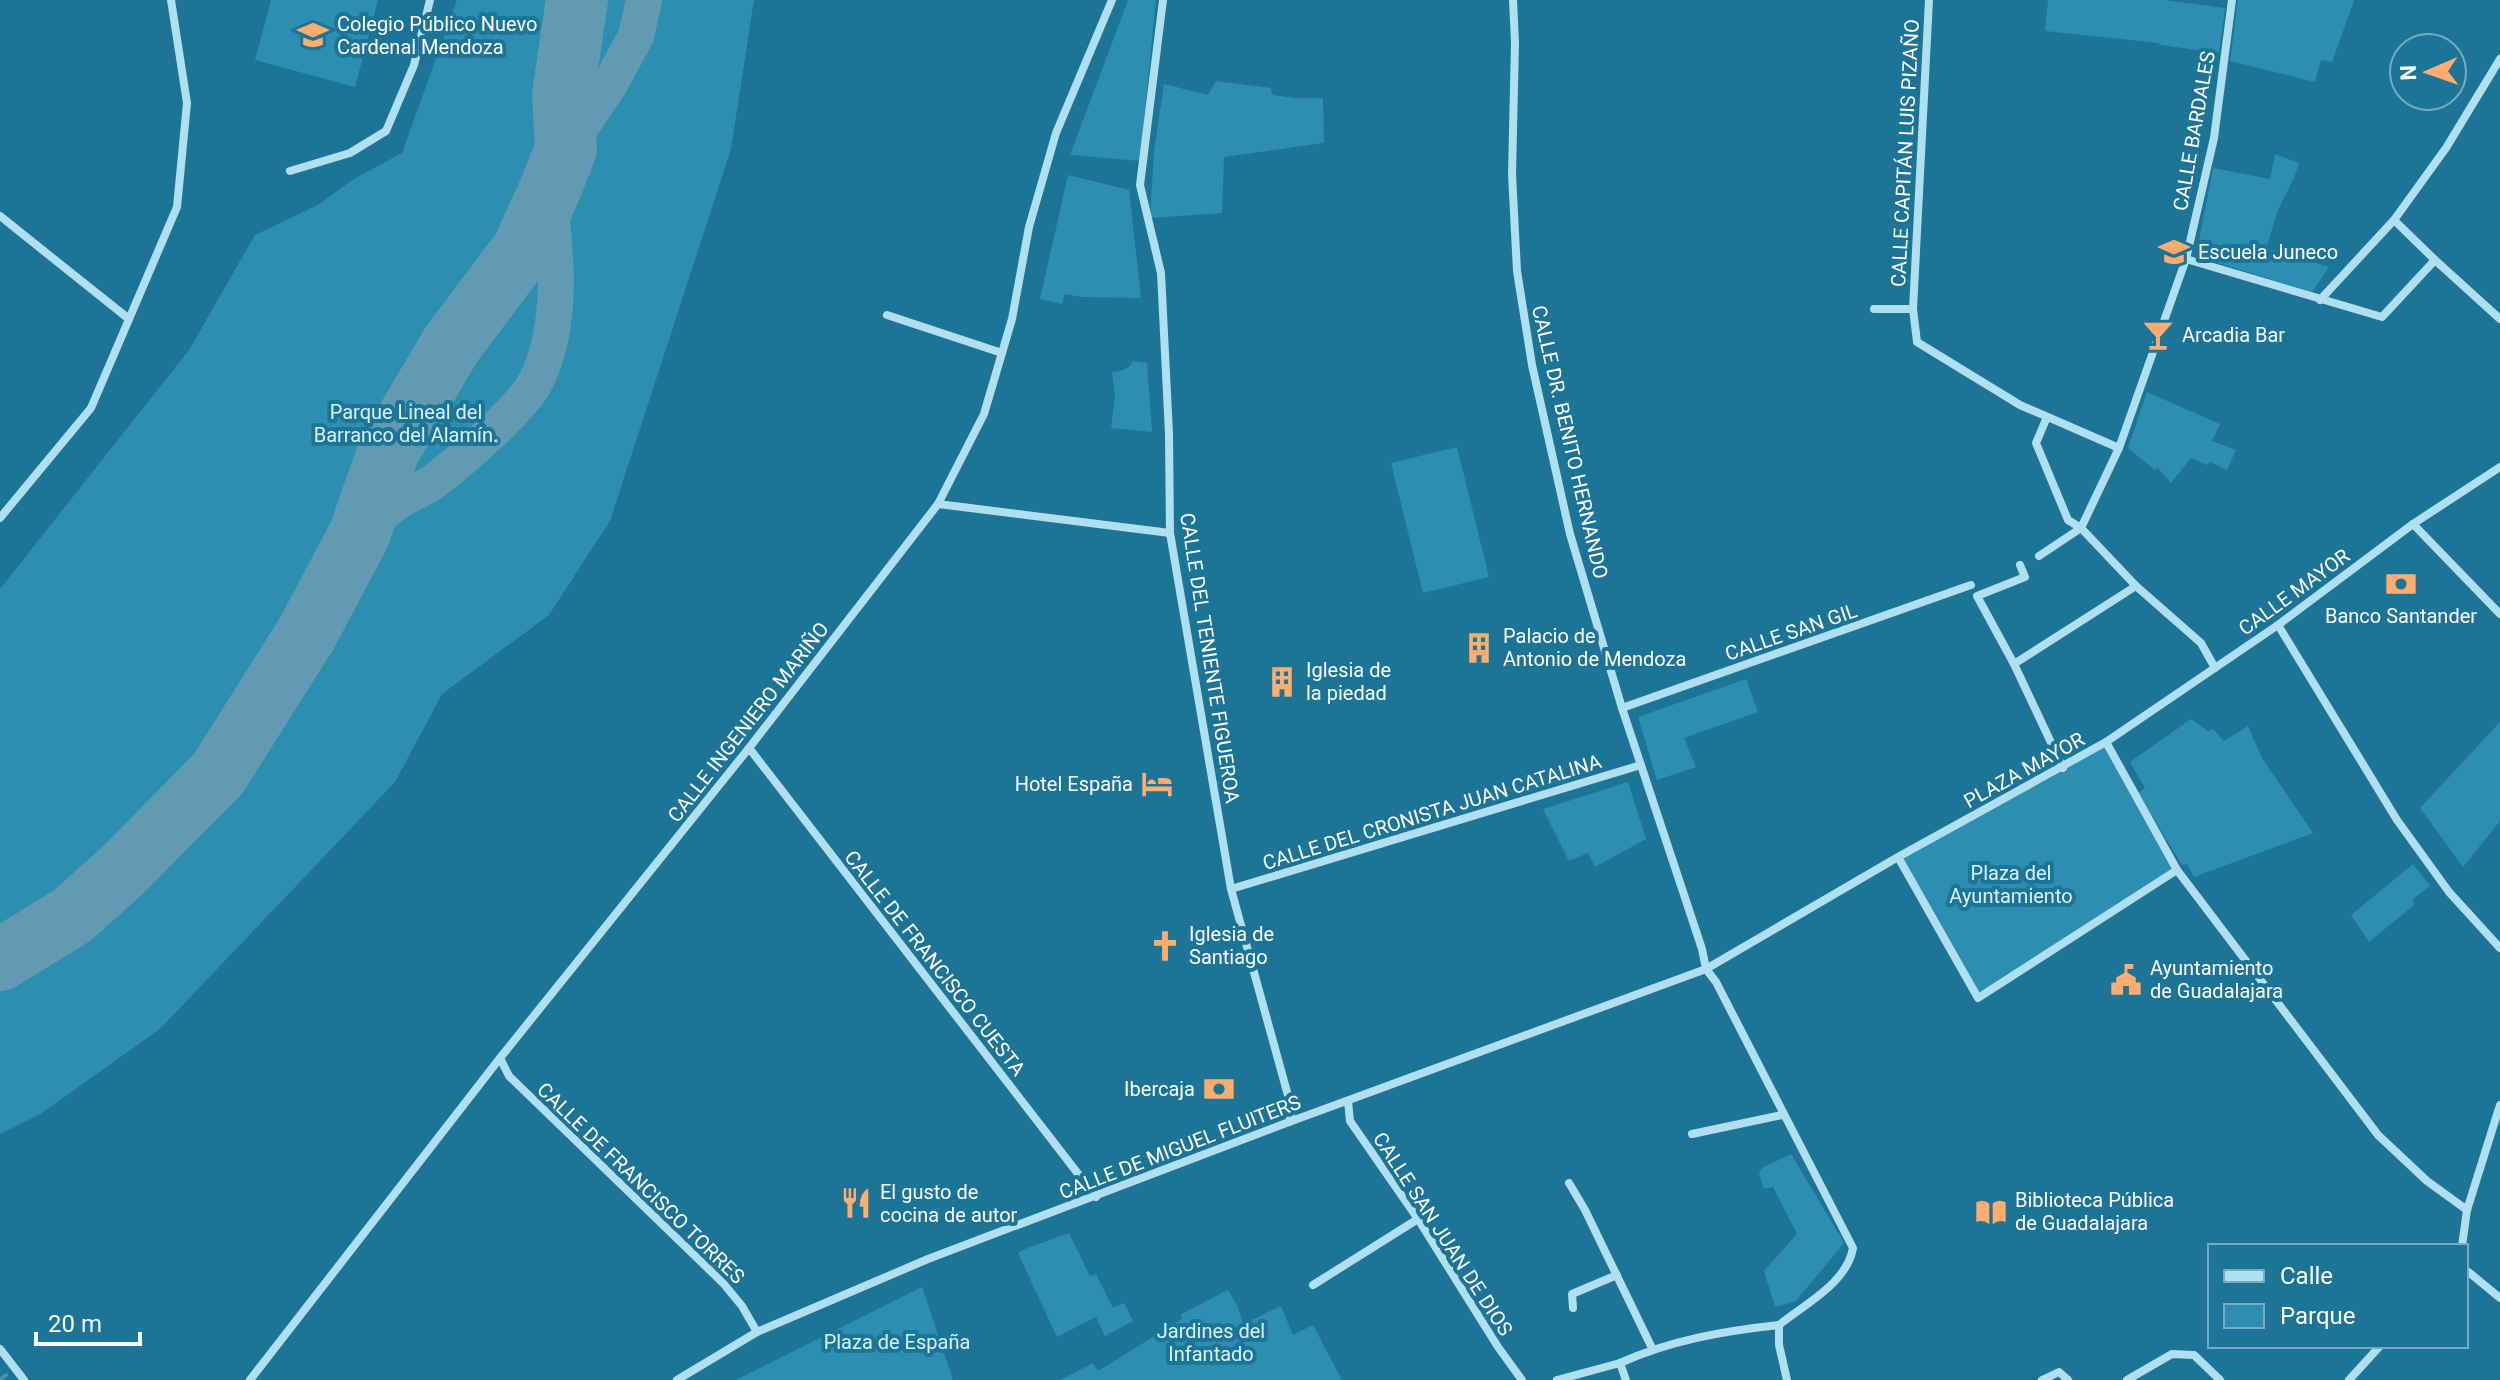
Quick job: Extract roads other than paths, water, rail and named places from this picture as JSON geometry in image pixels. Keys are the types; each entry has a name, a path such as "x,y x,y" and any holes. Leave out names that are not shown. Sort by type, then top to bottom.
{"street":[{"path":"0,518 91,408 177,207 187,103 171,0"},
{"path":"290,171 350,153 386,131 414,65 430,0"},
{"name":"CALLE INGENIERO MARIÑO","path":"250,1380 938,504 984,414 1012,319 1029,227 1056,133 1112,0"},
{"name":"CALLE DEL TENIENTE FIGUEROA","path":"1163,0 1140,185 1161,273 1169,434 1170,533 1231,889 1292,1110 1289,1122"},
{"name":"CALLE DR. BENITO HERNANDO","path":"1513,0 1512,174 1517,271 1532,365 1570,534 1706,969 1716,982 1853,1248 1851,1260 1838,1279 1779,1325"},
{"name":"CALLE CAPITÁN LUIS PIZAÑO","path":"1929,0 1913,309 1917,342 2020,405 2047,417"},
{"name":"CALLE BARDALES","path":"2081,528 2119,448 2186,259 2214,138 2232,0"},
{"path":"2320,300 2394,220 2446,148 2500,59"},
{"path":"0,216 129,319"},
{"path":"2394,220 2500,319"},
{"path":"2186,259 2382,317 2435,260"},
{"path":"1874,309 1913,309"},
{"path":"887,315 1002,353"},
{"path":"2119,448 2047,417 2036,443 2068,520 2081,528 2136,586 2201,643 2215,668"},
{"name":"CALLE MAYOR","path":"2106,742 2278,625 2413,524 2500,467"},
{"path":"938,504 1170,533"},
{"path":"2413,524 2500,614"},
{"path":"2039,556 2081,528"},
{"path":"2020,565 2025,577 1977,596 2014,664 2063,768"},
{"name":"CALLE SAN GIL","path":"1622,708 1971,585"},
{"path":"2014,664 2136,586"},
{"path":"2278,625 2397,820 2449,892 2500,948"},
{"name":"PLAZA MAYOR","path":"1898,857 2106,742 2177,870 2378,1135 2427,1181 2467,1210"},
{"name":"CALLE DE FRANCISCO CUESTA","path":"749,748 1096,1197"},
{"name":"CALLE DEL CRONISTA JUAN CATALINA","path":"1231,889 1641,765"},
{"path":"1706,969 1898,857 1978,998 2177,870"},
{"name":"CALLE DE MIGUEL FLUITERS","path":"677,1380 757,1332 928,1259 1706,969"},
{"name":"CALLE DE FRANCISCO TORRES","path":"500,1058 509,1076 723,1283 742,1306 757,1332"},
{"name":"CALLE SAN JUAN DE DIOS","path":"1348,1101 1350,1121 1418,1219 1522,1380"},
{"path":"2462,1244 2467,1210 2500,1105"},
{"path":"1692,1134 1782,1115"},
{"path":"1569,1183 1652,1348"},
{"path":"1313,1285 1418,1219"},
{"path":"2468,1272 2500,1298"},
{"path":"1573,1308 1572,1294 1617,1275"},
{"path":"1557,1380 1620,1363 1652,1348 1725,1330 1779,1325 1779,1345 1787,1380"},
{"path":"2349,1380 2378,1348"},
{"path":"0,1349 24,1380"},
{"path":"2127,1380 2172,1354 2194,1355 2220,1380"},
{"path":"1620,1363 1626,1380"},
{"path":"2042,1380 2059,1372 2068,1380"}],"waterway":[{"path":"0,960 73,915 123,870 218,774 307,633 359,535 389,450 451,345 523,249 549,192 566,149 563,95 577,0"},
{"path":"566,149 610,84 636,36 644,0"},
{"path":"359,535 391,507 433,482 474,448 506,419 537,379 546,357 555,311 554,239 549,192"}],"place":[{"name":"Colegio Público Nuevo Cardenal Mendoza","path":"313,35"},
{"name":"Escuela Juneco","path":"2174,252"},
{"name":"Arcadia Bar","path":"2158,335"},
{"name":"Banco Santander","path":"2401,584"},
{"name":"Palacio de Antonio de Mendoza","path":"1479,648"},
{"name":"Iglesia de la piedad","path":"1282,682"},
{"name":"Hotel España","path":"1157,784"},
{"name":"Iglesia de Santiago","path":"1165,946"},
{"name":"Ayuntamiento de Guadalajara","path":"2126,980"},
{"name":"Ibercaja","path":"1219,1089"},
{"name":"El gusto de cocina de autor","path":"856,1203"},
{"name":"Biblioteca Pública de Guadalajara","path":"1991,1212"}],"park label":[{"name":"Parque Lineal del Barranco del Alamín.","path":"406,424"},
{"name":"Plaza del Ayuntamiento","path":"2011,884"},
{"name":"Plaza de España","path":"897,1342"},
{"name":"Jardines del Infantado","path":"1211,1342"}]}
